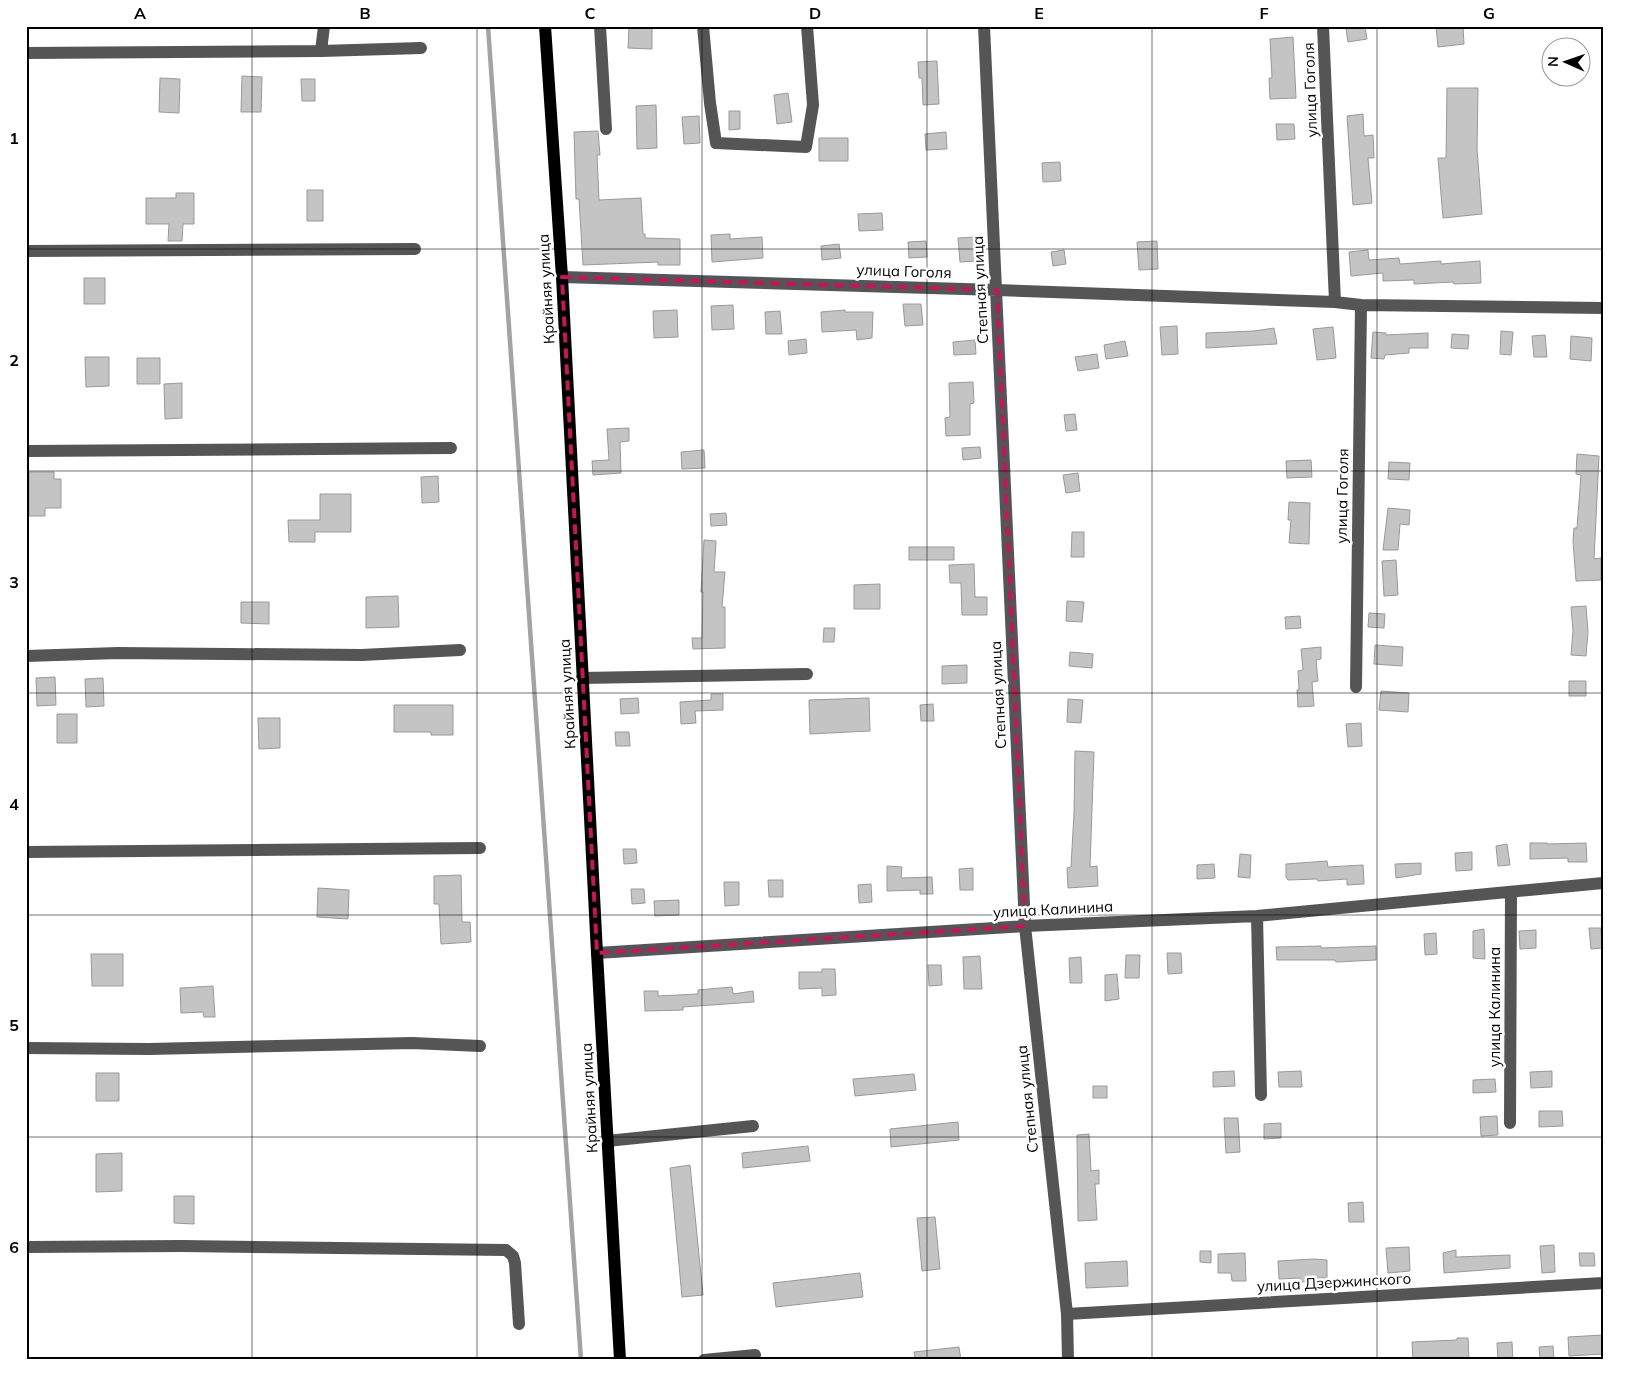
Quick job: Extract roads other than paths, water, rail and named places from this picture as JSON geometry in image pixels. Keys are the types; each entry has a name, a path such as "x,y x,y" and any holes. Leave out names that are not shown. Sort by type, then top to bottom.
{"main road":[{"name":"Крайняя улица","path":"544,26 562,277 596,953 620,1360"}],"street":[{"path":"321,51 324,26"},
{"path":"600,26 606,129"},
{"path":"703,26 710,103 716,143 806,147 813,105 807,26"},
{"name":"Степная улица","path":"984,26 1025,926 1067,1314 1068,1360"},
{"name":"улица Гоголя","path":"1323,26 1335,302"},
{"path":"26,53 321,51 421,48"},
{"path":"26,251 415,248"},
{"name":"улица Гоголя","path":"562,277 997,290 1335,302 1361,305 1603,308"},
{"name":"улица Гоголя","path":"1356,687 1361,305"},
{"path":"26,451 451,448"},
{"path":"26,656 118,653 362,655 460,650"},
{"path":"582,678 807,674"},
{"path":"26,852 480,848"},
{"name":"улица Калинина","path":"596,953 1025,926 1257,916 1603,883"},
{"name":"улица Калинина","path":"1510,1123 1511,892"},
{"path":"1257,916 1261,1095"},
{"path":"26,1048 149,1049 412,1043 480,1046"},
{"path":"607,1141 753,1126"},
{"path":"26,1247 163,1246 506,1250 513,1256 515,1263 519,1324"},
{"name":"улица Дзержинского","path":"1067,1314 1603,1283"},
{"path":"704,1360 755,1355"}],"waterway":[{"path":"488,26 581,1360"}]}
